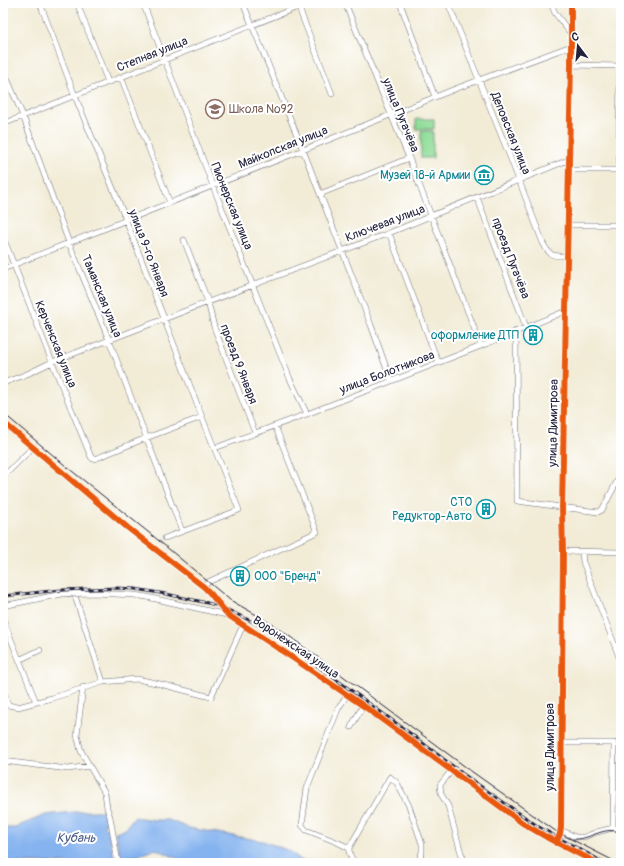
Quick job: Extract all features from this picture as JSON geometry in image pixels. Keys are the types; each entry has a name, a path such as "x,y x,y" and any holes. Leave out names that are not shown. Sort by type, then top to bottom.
{"street":[{"name":"улица 9-го Января","path":"40,3 75,96 126,220 239,510 182,532"},
{"path":"77,3 108,82"},
{"name":"Пионерская улица","path":"143,3 213,186 290,379 307,414"},
{"path":"243,3 303,150 371,325 391,381"},
{"name":"Степная улица","path":"3,124 252,26 298,5 308,3"},
{"name":"улица Пугачёва","path":"345,3 409,158 481,346"},
{"path":"400,3 435,97"},
{"name":"Деповская улица","path":"448,3 543,243 547,251 554,256 567,256"},
{"path":"551,3 555,13 571,34"},
{"name":"улица Димитрова","path":"556,843 561,830 562,508 571,3"},
{"path":"298,5 332,94"},
{"name":"Майкопская улица","path":"3,269 69,244 390,114 571,46"},
{"path":"568,170 620,170 620,66 571,65"},
{"name":"Таманская улица","path":"3,69 23,116 69,244 109,340 182,532"},
{"path":"121,77 170,203"},
{"path":"320,194 409,158"},
{"name":"Ключевая улица","path":"3,381 6,382 27,374 52,362 163,318 389,233 568,160"},
{"name":"проезд Пугачёва","path":"477,197 526,327"},
{"path":"568,225 621,225"},
{"path":"389,233 438,362"},
{"name":"Керченская улица","path":"3,237 91,457 98,458 146,438"},
{"path":"184,240 208,302"},
{"name":"проезд 9 Января","path":"208,302 214,327 255,433"},
{"name":"улица Болотникова","path":"214,448 307,414 566,311"},
{"path":"516,331 517,501 598,512 602,510 621,474"},
{"path":"3,401 5,407"},
{"path":"146,438 202,417"},
{"name":"Воронежская улица","path":"3,422 128,528 204,587 228,615 363,706 524,824 556,843 597,863"},
{"path":"204,587 208,582 317,532 275,426"},
{"path":"4,474 33,447"},
{"path":"165,538 182,532"},
{"path":"563,551 621,552"},
{"path":"582,552 583,562 621,662"},
{"path":"3,606 62,594 94,592 134,595 228,615"},
{"path":"3,690 5,705 18,707 103,682 74,593"},
{"path":"3,619 36,702"},
{"name":"Воронежская улица","path":"103,682 137,679 212,697 243,625"},
{"path":"20,660 40,650"},
{"path":"83,688 76,735 81,751 106,794 107,808 118,863"},
{"path":"347,695 338,710 307,788 302,824 306,830 349,848"},
{"path":"351,727 363,706"},
{"path":"561,743 614,743 614,828"},
{"path":"3,761 68,769 90,766"},
{"path":"452,770 440,785 441,794 448,806 461,853 466,863"},
{"path":"357,863 353,861 349,854 349,848 390,777 397,783 414,819 422,844 422,852 418,863"},
{"path":"561,830 574,837 584,837 614,828 621,829"}],"green space":[{"path":"416,119 434,119 434,129 416,129"},
{"path":"421,131 433,131 433,158 421,158"}],"water":[{"name":"Кубань","path":"103,811 107,817 104,826 109,830 115,860 111,863 3,863 3,828 14,828 45,815"},
{"path":"134,817 168,820 189,828 263,841 290,851 302,861 323,860 325,863 188,863 156,849 137,856 121,858 115,832 124,830"}],"tram line":[{"path":"3,413 230,600 262,618 289,636 471,771 557,832 618,863"},
{"path":"573,839 585,838 609,830 621,833"}],"railway":[{"path":"3,596 61,590 117,588 166,594 220,606 259,625 293,648 463,774 539,827 605,863"}],"cycle path":[{"path":"556,843 561,827 562,508 571,3"},
{"path":"3,422 128,528 204,587 228,615 368,709 524,824 597,863"}],"place":[{"name":"Школа №92","path":"215,109"},
{"name":"Музей 18-й Армии","path":"484,175"},
{"name":"оформление ДТП","path":"533,335"},
{"name":"СТО Редуктор-Авто","path":"486,509"},
{"name":"ООО \"Бренд\"","path":"240,576"}]}
